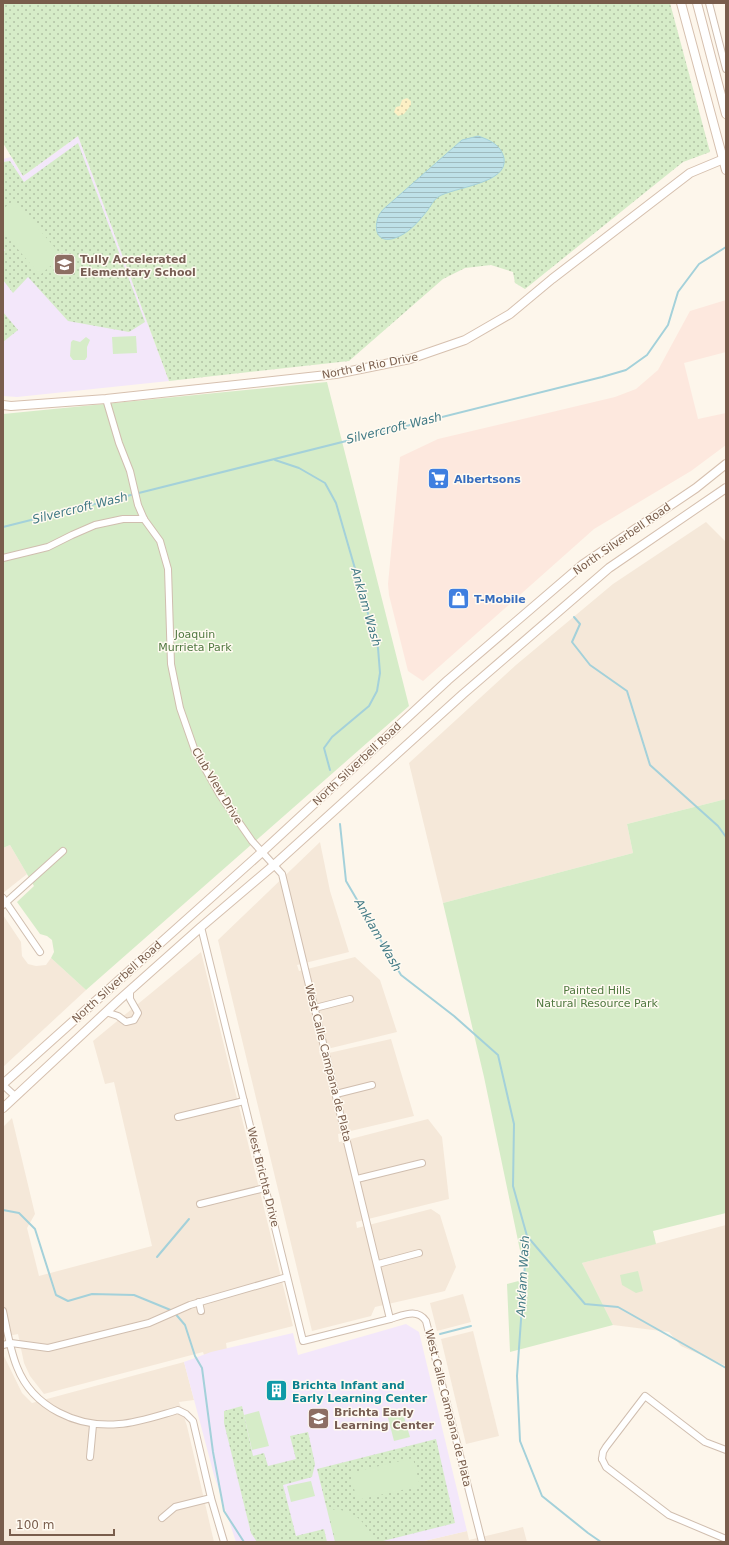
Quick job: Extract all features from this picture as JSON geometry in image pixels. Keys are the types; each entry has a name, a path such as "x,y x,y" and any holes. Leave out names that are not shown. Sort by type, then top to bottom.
{"main road":[{"path":"681,3 725,158 726,170"},
{"path":"697,3 726,114"},
{"name":"North el Rio Drive","path":"3,405 11,406 106,399 336,374 410,360 465,340 510,314 552,279 690,173 725,158"},
{"name":"North Silverbell Road","path":"3,1085 262,852 448,680 582,565 696,488 726,464"},
{"name":"North Silverbell Road","path":"3,1108 130,990 274,865 463,694 609,568 726,488"},
{"path":"192,915 201,927"}],"street":[{"path":"709,3 726,69"},
{"name":"Club View Drive","path":"106,399 132,480 138,505 144,519 160,541 168,569 171,664 180,708 195,751 220,795 252,841 274,865"},
{"path":"3,558 48,547 72,534 95,525 124,519 144,519"},
{"path":"40,952 4,902 62,851"},
{"name":"West Calle Campana de Plata","path":"274,865 282,874 378,1264 390,1319 417,1313 422,1315 426,1320 482,1542"},
{"name":"West Brichta Drive","path":"201,927 303,1341 390,1319"},
{"name":"North Silverbell Road","path":"106,1012 118,1016 126,1022 134,1020 138,1013 130,999 130,990"},
{"path":"315,1008 350,999"},
{"path":"336,1094 372,1084"},
{"path":"3,1085 16,1096"},
{"path":"178,1117 244,1101"},
{"path":"357,1178 422,1163"},
{"path":"200,1204 265,1188"},
{"path":"378,1264 419,1253"},
{"path":"3,1345 10,1343 48,1348 148,1323 200,1302 287,1278"},
{"path":"200,1302 201,1311"},
{"path":"3,1311 17,1368 30,1390 48,1406 69,1418 93,1425 120,1424 178,1410 186,1414 193,1421 211,1498 224,1542"},
{"path":"726,1450 705,1442 645,1396 606,1447 599,1460 669,1515 726,1539"},
{"path":"90,1457 93,1425"},
{"path":"162,1518 175,1507 211,1498"}],"shaded area":[{"name":"Tully Accelerated Elementary School","path":"78,136 169,381 17,397 3,396 3,159 11,157 23,176"},
{"path":"726,300 726,352 684,363 698,419 726,413 726,445 691,471 594,529 423,681 408,671 389,595 388,584 400,457 438,439 615,397 636,389 658,370 690,311"},
{"path":"706,522 726,542 726,799 627,824 633,853 443,903 409,763 516,665 613,584"},
{"path":"320,842 330,891 349,952 297,965 299,971 355,957 380,980 397,1032 319,1051 320,1055 391,1039 414,1116 338,1134 339,1142 428,1119 442,1137 449,1199 356,1222 357,1228 431,1209 440,1215 456,1267 445,1291 375,1307 371,1316 312,1331 218,940"},
{"path":"10,845 27,874 3,893 3,848"},
{"path":"3,915 21,942 22,956 28,964 36,966 46,965 51,958 86,990 3,1067"},
{"path":"201,952 293,1326 226,1343 227,1350 204,1355 203,1352 44,1394 30,1376 24,1363 18,1334 3,1337 3,1127 12,1118 35,1214 27,1228 39,1276 152,1246 114,1082 105,1084 93,1041"},
{"path":"726,1225 726,1366 681,1346 669,1332 613,1325 582,1263"},
{"path":"463,1294 471,1322 437,1331 430,1303"},
{"name":"Brichta Early Learning Center","path":"406,1324 419,1332 467,1531 420,1542 236,1542 214,1475 184,1362 211,1352 293,1333 298,1355"},
{"path":"473,1331 499,1436 466,1444 441,1339"},
{"path":"3,1354 22,1393 32,1403 184,1362 194,1400 179,1402 187,1426 214,1542 3,1542"},
{"path":"523,1527 527,1542 420,1542 467,1531 469,1540"}],"green space":[{"path":"3,3 670,3 710,152 683,162 525,289 515,283 513,272 491,265 465,268 443,279 349,361 169,381 78,136 23,176 3,143"},
{"path":"78,143 145,322 129,332 68,321 28,277 13,293 3,280 3,252 5,250 3,248 3,162 10,161 24,182"},
{"path":"14,200 62,256 40,275 3,232 3,209"},
{"path":"3,312 18,330 3,342"},
{"path":"136,336 137,353 113,354 112,337"},
{"path":"86,337 90,340 87,347 87,357 85,360 73,360 70,356 71,342 73,340 80,342"},
{"name":"Joaquin Murrieta Park","path":"327,382 409,706 86,990 51,958 54,952 52,940 47,936 40,934 17,902 34,886 10,845 3,848 3,414"},
{"name":"Painted Hills Natural Resource Park","path":"726,799 726,1213 653,1231 656,1244 582,1263 613,1325 510,1352 507,1284 526,1279 484,1077 443,903 633,853 627,824"},
{"path":"638,1271 643,1291 636,1293 622,1285 620,1275"},
{"path":"242,1406 253,1456 264,1453 268,1466 296,1459 290,1436 308,1432 315,1464 312,1477 283,1485 296,1536 324,1529 327,1542 257,1542 251,1533 224,1423 224,1411"},
{"path":"402,1410 410,1437 394,1441 387,1414"},
{"path":"259,1411 269,1446 252,1450 244,1415"},
{"path":"436,1439 455,1523 379,1542 335,1542 317,1469"},
{"path":"413,1458 420,1486 357,1500 350,1473"},
{"path":"311,1481 315,1496 291,1502 287,1486"},
{"path":"336,1509 343,1510 360,1520 368,1529 373,1542 336,1542 328,1511"}],"sand":[{"path":"407,98 411,101 411,105 404,114 398,116 394,112 396,107 400,106 402,100"}],"water":[{"path":"478,136 487,139 498,146 503,153 503,167 498,174 478,184 438,197 417,223 400,236 389,239 380,237 376,225 379,215 384,209 462,140"}],"waterway":[{"name":"Silvercroft Wash","path":"3,527 626,370 647,355 668,325 678,292 699,264 726,247"},
{"name":"Anklam Wash","path":"275,460 299,468 325,483 336,503 378,648 380,673 377,691 369,706 332,737 324,748 330,770"},
{"path":"574,617 580,624 572,642 590,665 627,691 650,765 718,826 726,837"},
{"name":"Anklam Wash","path":"340,824 346,881 401,975 454,1016 498,1055 514,1124 513,1186 527,1236 517,1376 520,1441 542,1496 601,1542"},
{"path":"3,1210 19,1213 35,1229 56,1295 68,1301 92,1294 134,1295 173,1311 185,1325 195,1356 202,1368 213,1452 224,1511 244,1542"},
{"path":"157,1257 189,1219"},
{"path":"527,1236 585,1304 618,1307 726,1368"},
{"path":"440,1334 471,1326"}],"place":[{"name":"Tully Accelerated Elementary School","path":"65,265"},
{"name":"Albertsons","path":"439,479"},
{"name":"T-Mobile","path":"459,599"},
{"name":"Brichta Infant and Early Learning Center","path":"277,1391"},
{"name":"Brichta Early Learning Center","path":"319,1418"}]}
